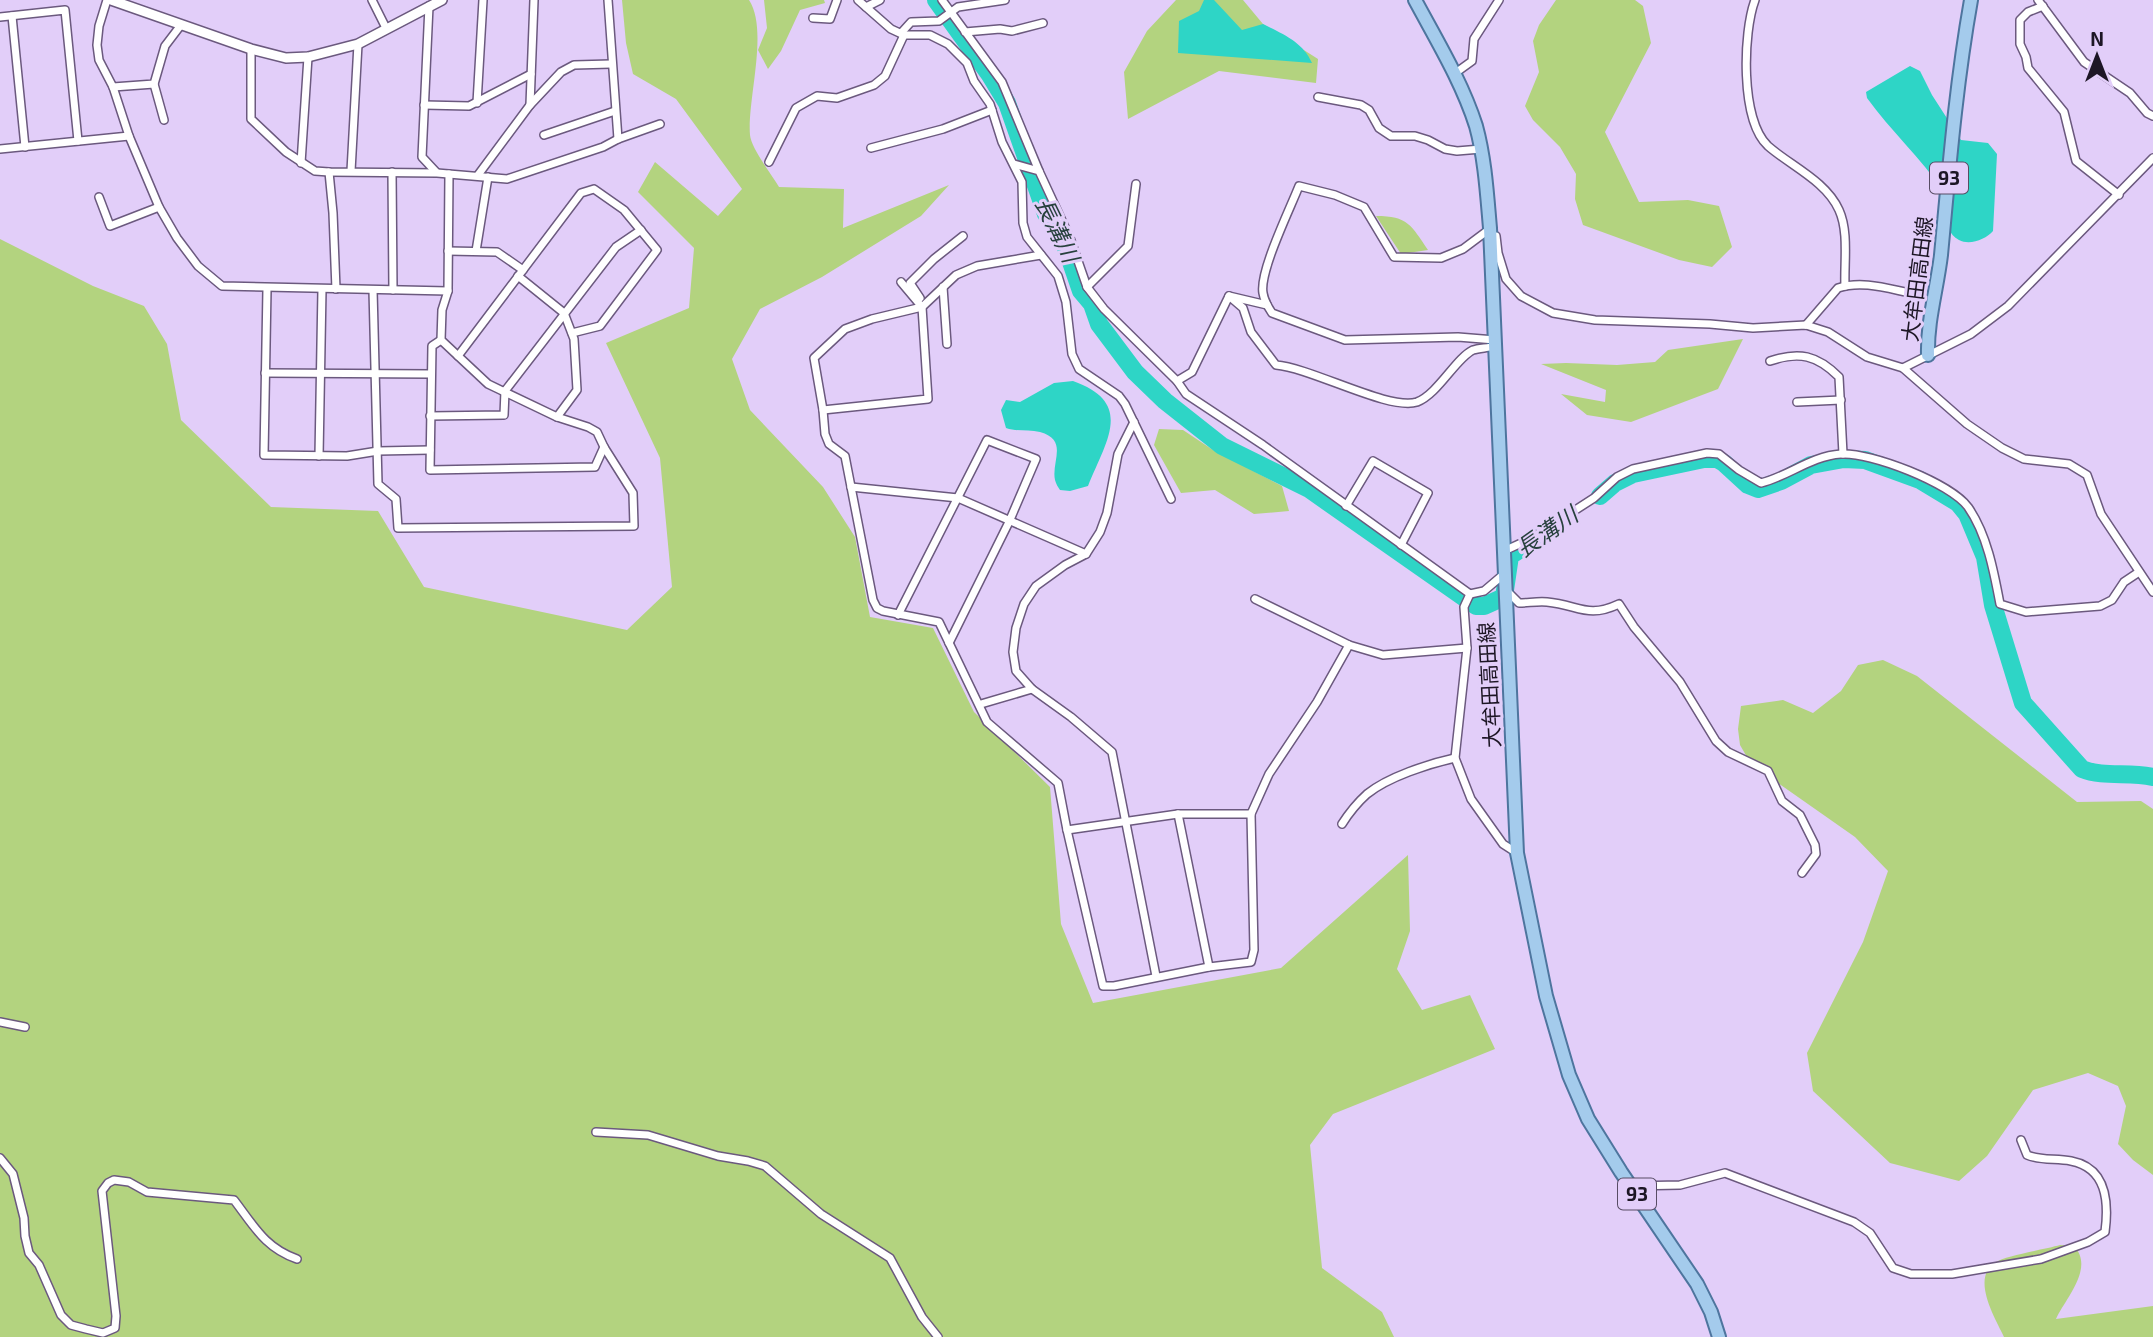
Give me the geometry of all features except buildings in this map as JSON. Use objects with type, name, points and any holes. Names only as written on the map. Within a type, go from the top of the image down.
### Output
[{"type":"main road","name":"大牟田高田線","points":[[1415,0],[1467,100],[1481,149],[1490,228],[1517,853],[1546,996],[1569,1075],[1597,1135],[1697,1284],[1711,1312],[1719,1337]]},
{"type":"main road","name":"大牟田高田線","points":[[1928,355],[1959,69],[1971,0]]},
{"type":"street","points":[[442,0],[358,44],[308,57],[286,58],[251,49],[109,0],[99,26],[97,45],[99,60],[113,87],[129,136],[159,206],[198,266],[222,286],[448,291]]},
{"type":"street","points":[[372,0],[386,28]]},
{"type":"street","points":[[477,103],[483,0]]},
{"type":"street","points":[[530,105],[534,0]]},
{"type":"street","points":[[608,0],[618,139]]},
{"type":"street","points":[[813,18],[830,19],[837,0]]},
{"type":"street","points":[[858,0],[891,29],[903,34],[930,35],[948,44],[967,63],[974,81],[992,110],[1002,142],[1022,183],[1023,223],[1027,237],[1058,276],[1066,302],[1072,354],[1079,369],[1119,396],[1171,499]]},
{"type":"street","points":[[866,7],[880,0]]},
{"type":"street","points":[[942,0],[1003,82],[1070,238],[1087,287],[1104,309],[1177,381],[1186,394],[1469,594],[1484,591],[1504,574]]},
{"type":"street","points":[[769,162],[796,108],[817,96],[837,98],[874,85],[885,76],[911,22],[939,21],[958,7],[1005,0]]},
{"type":"street","points":[[1454,74],[1472,61],[1474,39],[1499,0]]},
{"type":"street","points":[[1755,0],[1748,17],[1747,85],[1758,133],[1766,144],[1825,190],[1838,207],[1843,219],[1845,285]]},
{"type":"street","points":[[2119,195],[2076,161],[2064,112],[2028,68],[2020,44],[2021,20],[2040,3],[2084,62],[2130,93],[2147,113],[2153,116]]},
{"type":"street","points":[[429,6],[422,157],[437,173]]},
{"type":"street","points":[[0,17],[65,10],[78,141]]},
{"type":"street","points":[[12,16],[26,147]]},
{"type":"street","points":[[965,32],[1000,29],[1013,31],[1043,23]]},
{"type":"street","points":[[164,120],[154,84],[165,46],[181,25]]},
{"type":"street","points":[[351,171],[358,44]]},
{"type":"street","points":[[251,49],[251,119],[286,152],[315,171],[437,173],[507,179],[603,148],[618,139],[660,124]]},
{"type":"street","points":[[301,163],[308,57]]},
{"type":"street","points":[[478,175],[530,105],[561,72],[574,65],[611,64]]},
{"type":"street","points":[[424,105],[469,106],[531,74]]},
{"type":"street","points":[[113,87],[154,84]]},
{"type":"street","points":[[1318,97],[1361,105],[1368,110],[1380,128],[1391,136],[1415,136],[1445,149],[1457,151],[1481,149]]},
{"type":"street","points":[[872,148],[943,129],[992,110]]},
{"type":"street","points":[[544,135],[615,111]]},
{"type":"street","points":[[0,149],[129,136]]},
{"type":"street","points":[[1903,368],[1971,334],[2008,306],[2153,158]]},
{"type":"street","points":[[1014,164],[1039,171]]},
{"type":"street","points":[[329,172],[336,289]]},
{"type":"street","points":[[392,172],[393,290]]},
{"type":"street","points":[[373,290],[378,484],[396,499],[398,528],[634,526],[633,493],[597,432],[557,417],[488,384],[441,340],[442,310],[448,291],[449,174]]},
{"type":"street","points":[[476,251],[488,177]]},
{"type":"street","points":[[1087,287],[1128,246],[1136,184]]},
{"type":"street","points":[[1495,343],[1458,337],[1345,340],[1272,313],[1262,290],[1269,262],[1299,186],[1335,195],[1364,207],[1394,257],[1441,258],[1463,249],[1490,228],[1495,228],[1498,253],[1506,279],[1521,296],[1553,313],[1595,320],[1753,328],[1806,325],[1828,332],[1867,357],[1903,368],[1967,424],[2002,448],[2024,459],[2069,464],[2087,475],[2101,514],[2153,592]]},
{"type":"street","points":[[458,356],[581,193],[594,189],[624,209],[657,250],[600,326],[572,333]]},
{"type":"street","points":[[99,197],[110,226],[159,206]]},
{"type":"street","points":[[430,416],[505,415],[505,391],[616,247],[640,230]]},
{"type":"street","points":[[823,410],[928,399],[923,306],[910,283],[963,236]]},
{"type":"street","points":[[448,251],[497,252],[564,313],[574,339],[577,390],[557,417]]},
{"type":"street","points":[[1041,255],[977,266],[956,275],[923,306],[845,329],[814,358],[825,434],[829,444],[845,456],[873,600],[877,608],[883,611],[939,622],[988,722],[1058,783],[1103,986],[1251,962],[1254,950],[1251,814],[1269,774],[1317,702],[1349,645]]},
{"type":"street","points":[[901,282],[923,306]]},
{"type":"street","points":[[1806,325],[1838,288],[1845,285],[1882,286],[1902,293],[1921,295]]},
{"type":"street","points":[[943,287],[947,344]]},
{"type":"street","points":[[267,289],[264,455],[347,456],[377,451],[430,450]]},
{"type":"street","points":[[319,456],[322,289]]},
{"type":"street","points":[[1229,296],[1267,305]]},
{"type":"street","points":[[1177,381],[1192,372],[1229,296]]},
{"type":"street","points":[[1229,296],[1243,308],[1251,332],[1276,365],[1288,366],[1344,384],[1356,391],[1406,403],[1419,401],[1433,390],[1472,351],[1495,343]]},
{"type":"street","points":[[441,340],[432,346],[430,470],[595,467],[604,447]]},
{"type":"street","points":[[1770,361],[1786,355],[1800,354],[1819,360],[1839,377],[1843,454]]},
{"type":"street","points":[[265,373],[431,374]]},
{"type":"street","points":[[1797,402],[1840,400]]},
{"type":"street","points":[[1134,422],[1118,454],[1107,513],[1100,532],[1086,554],[1036,586],[1024,604],[1016,628],[1013,652],[1016,671],[1032,689],[1071,717],[1112,752],[1156,976]]},
{"type":"street","points":[[898,615],[986,440],[1036,459],[1009,522],[949,643]]},
{"type":"street","points":[[1503,551],[1532,538],[1594,498],[1617,477],[1633,469],[1707,453],[1719,454],[1761,483],[1778,479],[1812,460],[1843,454],[1860,454],[1916,473],[1966,505],[1992,560],[2000,604],[2026,612],[2100,606],[2112,600],[2124,582],[2139,572]]},
{"type":"street","points":[[1346,506],[1373,461],[1427,492],[1401,545]]},
{"type":"street","points":[[851,487],[958,498],[1086,554]]},
{"type":"street","points":[[1504,588],[1519,603],[1546,602],[1593,612],[1619,604],[1634,627],[1680,682],[1716,741],[1728,752],[1768,771],[1782,801],[1800,815],[1815,845],[1816,854],[1802,873]]},
{"type":"street","points":[[1469,594],[1464,607],[1467,648],[1455,758],[1471,799],[1503,844],[1517,853]]},
{"type":"street","points":[[1255,599],[1349,645],[1383,655],[1467,648]]},
{"type":"street","points":[[981,704],[1032,689]]},
{"type":"street","points":[[1342,824],[1369,792],[1425,764],[1455,758]]},
{"type":"street","points":[[1067,830],[1178,814],[1251,814]]},
{"type":"street","points":[[1178,814],[1209,967]]},
{"type":"street","points":[[0,1022],[25,1027]]},
{"type":"street","points":[[596,1132],[648,1135],[718,1156],[765,1166],[821,1214],[890,1258],[922,1317],[938,1337]]},
{"type":"street","points":[[1631,1186],[1680,1185],[1725,1173],[1854,1222],[1870,1233],[1893,1268],[1911,1273],[1952,1273],[2041,1259],[2088,1242],[2105,1232],[2106,1201],[2092,1169],[2069,1161],[2037,1159],[2027,1154],[2021,1140]]},
{"type":"street","points":[[0,1158],[13,1174],[29,1253],[39,1265],[61,1315],[71,1325],[103,1333],[115,1328],[117,1316],[102,1191],[114,1180],[129,1182],[146,1192],[234,1200],[273,1248],[297,1259]]},
{"type":"shaded area","points":[[622,0],[749,0],[755,13],[757,29],[751,140],[779,187],[844,189],[843,228],[949,185],[921,216],[822,277],[760,309],[732,359],[750,410],[823,487],[855,537],[870,617],[933,628],[974,712],[1050,787],[1061,924],[1093,1003],[1281,968],[1408,855],[1410,931],[1397,969],[1422,1010],[1470,995],[1495,1049],[1333,1114],[1310,1145],[1322,1268],[1382,1312],[1394,1337],[0,1337],[0,239],[93,286],[144,306],[167,344],[181,420],[271,507],[378,511],[424,587],[627,630],[672,587],[660,458],[606,343],[689,308],[694,248],[638,192],[655,162],[718,216],[742,189],[676,99],[633,74],[626,43]]},
{"type":"shaded area","points":[[764,0],[824,0],[825,3],[800,10],[781,51],[768,69],[758,50],[767,28]]},
{"type":"shaded area","points":[[1176,0],[1243,0],[1263,24],[1318,59],[1316,83],[1219,71],[1128,119],[1124,72],[1147,31]]},
{"type":"shaded area","points":[[1204,0],[1214,0],[1242,30],[1263,24],[1285,35],[1303,49],[1312,63],[1178,53],[1179,21],[1199,11]]},
{"type":"shaded area","points":[[1556,0],[1635,0],[1643,6],[1651,43],[1605,132],[1639,202],[1688,200],[1719,206],[1732,247],[1712,267],[1679,260],[1583,225],[1575,199],[1576,174],[1560,147],[1533,120],[1525,106],[1539,72],[1533,41],[1539,25]]},
{"type":"shaded area","points":[[1910,66],[1920,71],[1961,140],[1988,143],[1997,154],[1993,231],[1982,239],[1963,242],[1953,235],[1949,230],[1943,191],[1867,98],[1866,92]]},
{"type":"shaded area","points":[[1376,216],[1402,220],[1417,234],[1428,250],[1401,254]]},
{"type":"shaded area","points":[[1743,339],[1718,389],[1631,422],[1587,415],[1561,394],[1605,402],[1606,390],[1541,364],[1617,365],[1655,362],[1668,350]]},
{"type":"shaded area","points":[[1073,381],[1092,390],[1104,400],[1110,412],[1110,425],[1108,439],[1088,486],[1070,491],[1060,490],[1055,481],[1057,452],[1054,440],[1040,432],[1006,428],[1001,410],[1006,400],[1020,402],[1054,383]]},
{"type":"shaded area","points":[[1159,429],[1183,430],[1213,450],[1282,486],[1289,511],[1254,514],[1215,490],[1181,493],[1154,445]]},
{"type":"shaded area","points":[[1883,660],[1917,676],[2077,802],[2141,801],[2153,809],[2153,1175],[2118,1144],[2126,1106],[2118,1086],[2088,1073],[2033,1090],[1987,1156],[1959,1181],[1890,1163],[1813,1091],[1807,1053],[1863,942],[1888,871],[1855,837],[1751,764],[1740,745],[1738,729],[1741,706],[1783,700],[1813,713],[1841,691],[1858,665]]},
{"type":"shaded area","points":[[2060,1245],[2074,1246],[2080,1255],[2081,1264],[2076,1283],[2056,1319],[2153,1306],[2153,1337],[2004,1337],[1987,1298],[1985,1277],[1989,1269],[2001,1260]]},
{"type":"waterway","name":"長溝川","points":[[936,0],[1007,103],[1046,214],[1062,236],[1081,291],[1092,304],[1099,324],[1135,372],[1165,401],[1222,446],[1309,489],[1476,606],[1484,606],[1504,597],[1510,556],[1551,529]]},
{"type":"waterway","name":"長溝川","points":[[1600,496],[1615,483],[1633,474],[1704,459],[1717,459],[1748,485],[1758,489],[1781,481],[1811,465],[1844,459],[1865,460],[1920,480],[1958,503],[1967,514],[1985,557],[1993,605],[2023,703],[2082,769],[2153,777]]}]
